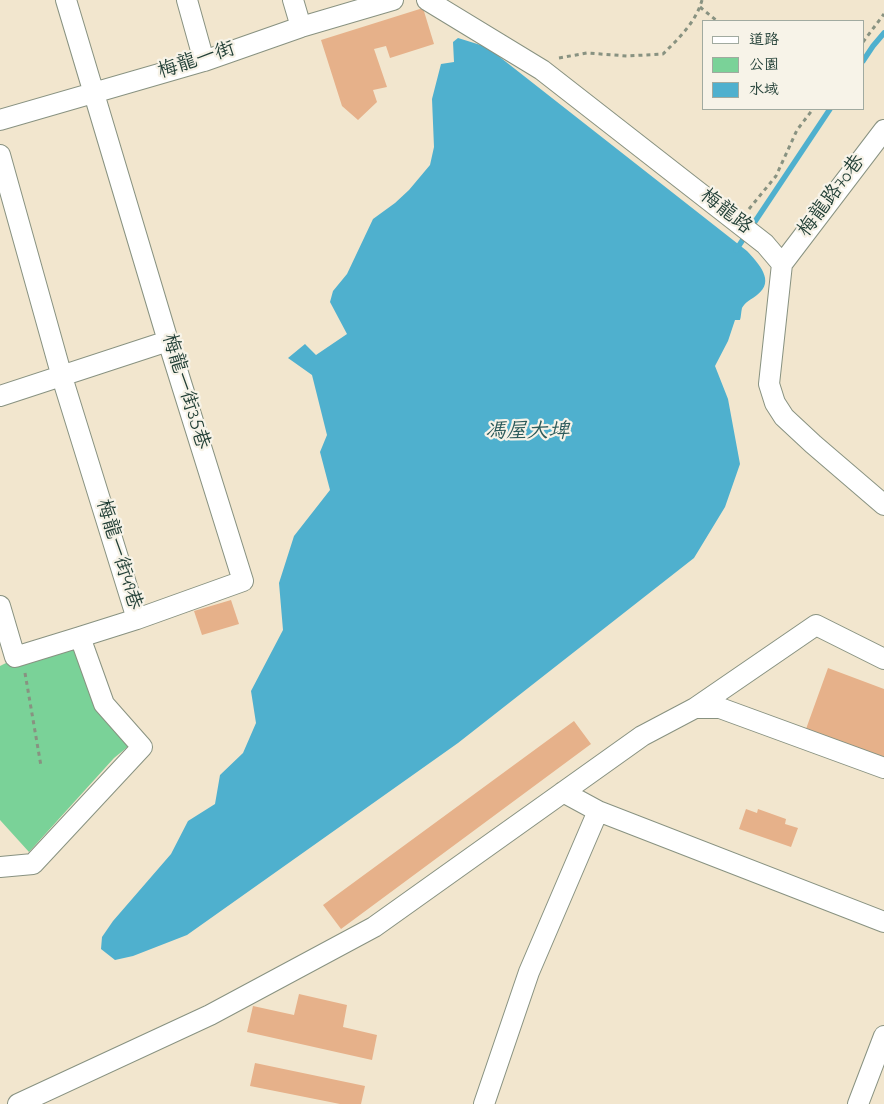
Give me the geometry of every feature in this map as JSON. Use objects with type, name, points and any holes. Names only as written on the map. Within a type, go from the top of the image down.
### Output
[{"type":"street","name":"梅龍一街35巷","points":[[66,0],[168,341],[243,581],[137,619]]},
{"type":"street","points":[[187,0],[204,61]]},
{"type":"street","points":[[293,0],[301,27]]},
{"type":"street","name":"梅龍一街","points":[[0,120],[204,61],[301,27],[393,0]]},
{"type":"street","name":"梅龍路","points":[[427,0],[542,70],[765,244],[782,264]]},
{"type":"street","name":"梅龍路70巷","points":[[782,264],[884,130]]},
{"type":"street","name":"梅龍一街49巷","points":[[0,155],[62,377],[137,619],[22,656]]},
{"type":"street","points":[[782,264],[769,384],[775,403],[784,418],[884,505]]},
{"type":"street","points":[[0,396],[168,341]]},
{"type":"street","points":[[0,606],[15,657],[22,656]]},
{"type":"street","points":[[18,1104],[210,1015],[374,927],[642,736],[695,708],[816,625],[884,659]]},
{"type":"street","points":[[0,867],[33,864],[142,747],[104,704],[80,637]]},
{"type":"street","points":[[695,708],[720,708],[884,768]]},
{"type":"street","points":[[563,792],[598,811],[884,922]]},
{"type":"street","points":[[484,1104],[529,972],[598,811]]},
{"type":"street","points":[[858,1104],[884,1036]]},
{"type":"path","points":[[542,70],[559,58],[587,53],[627,56],[663,54],[684,33],[700,7],[702,0]]},
{"type":"path","points":[[700,7],[716,20]]},
{"type":"path","points":[[864,41],[884,14]]},
{"type":"path","points":[[737,223],[776,176],[797,130],[812,110]]},
{"type":"path","points":[[22,656],[41,766]]},
{"type":"green space","points":[[75,649],[130,745],[114,758],[29,852],[0,820],[0,666],[8,662]]},
{"type":"water","name":"馮屋大埤","points":[[458,38],[487,47],[747,251],[763,272],[765,284],[762,290],[743,306],[740,320],[735,320],[728,341],[715,366],[728,399],[740,464],[725,507],[694,558],[458,743],[187,935],[133,956],[115,960],[101,949],[102,937],[113,921],[171,854],[188,821],[215,804],[220,775],[243,753],[256,723],[251,691],[283,630],[279,583],[294,536],[330,490],[320,452],[327,435],[312,375],[288,358],[305,344],[316,355],[347,334],[330,302],[333,291],[347,274],[373,219],[409,190],[430,165],[434,147],[432,99],[441,64],[454,62],[453,42]]},
{"type":"building","points":[[423,8],[434,44],[390,58],[386,46],[374,49],[387,87],[373,90],[377,102],[358,120],[342,106],[321,40]]},
{"type":"building","points":[[231,600],[239,624],[202,635],[194,611]]},
{"type":"building","points":[[828,668],[884,689],[884,757],[806,729]]},
{"type":"building","points":[[574,721],[591,744],[341,929],[323,905]]},
{"type":"building","points":[[746,809],[757,813],[758,809],[786,819],[785,824],[798,828],[791,847],[739,829]]},
{"type":"building","points":[[299,994],[347,1005],[343,1027],[377,1035],[372,1060],[247,1032],[253,1006],[294,1015]]},
{"type":"building","points":[[255,1063],[365,1086],[361,1104],[340,1104],[250,1086]]},
{"type":"waterway","points":[[864,60],[884,33]]},
{"type":"waterway","points":[[736,250],[829,110]]}]
